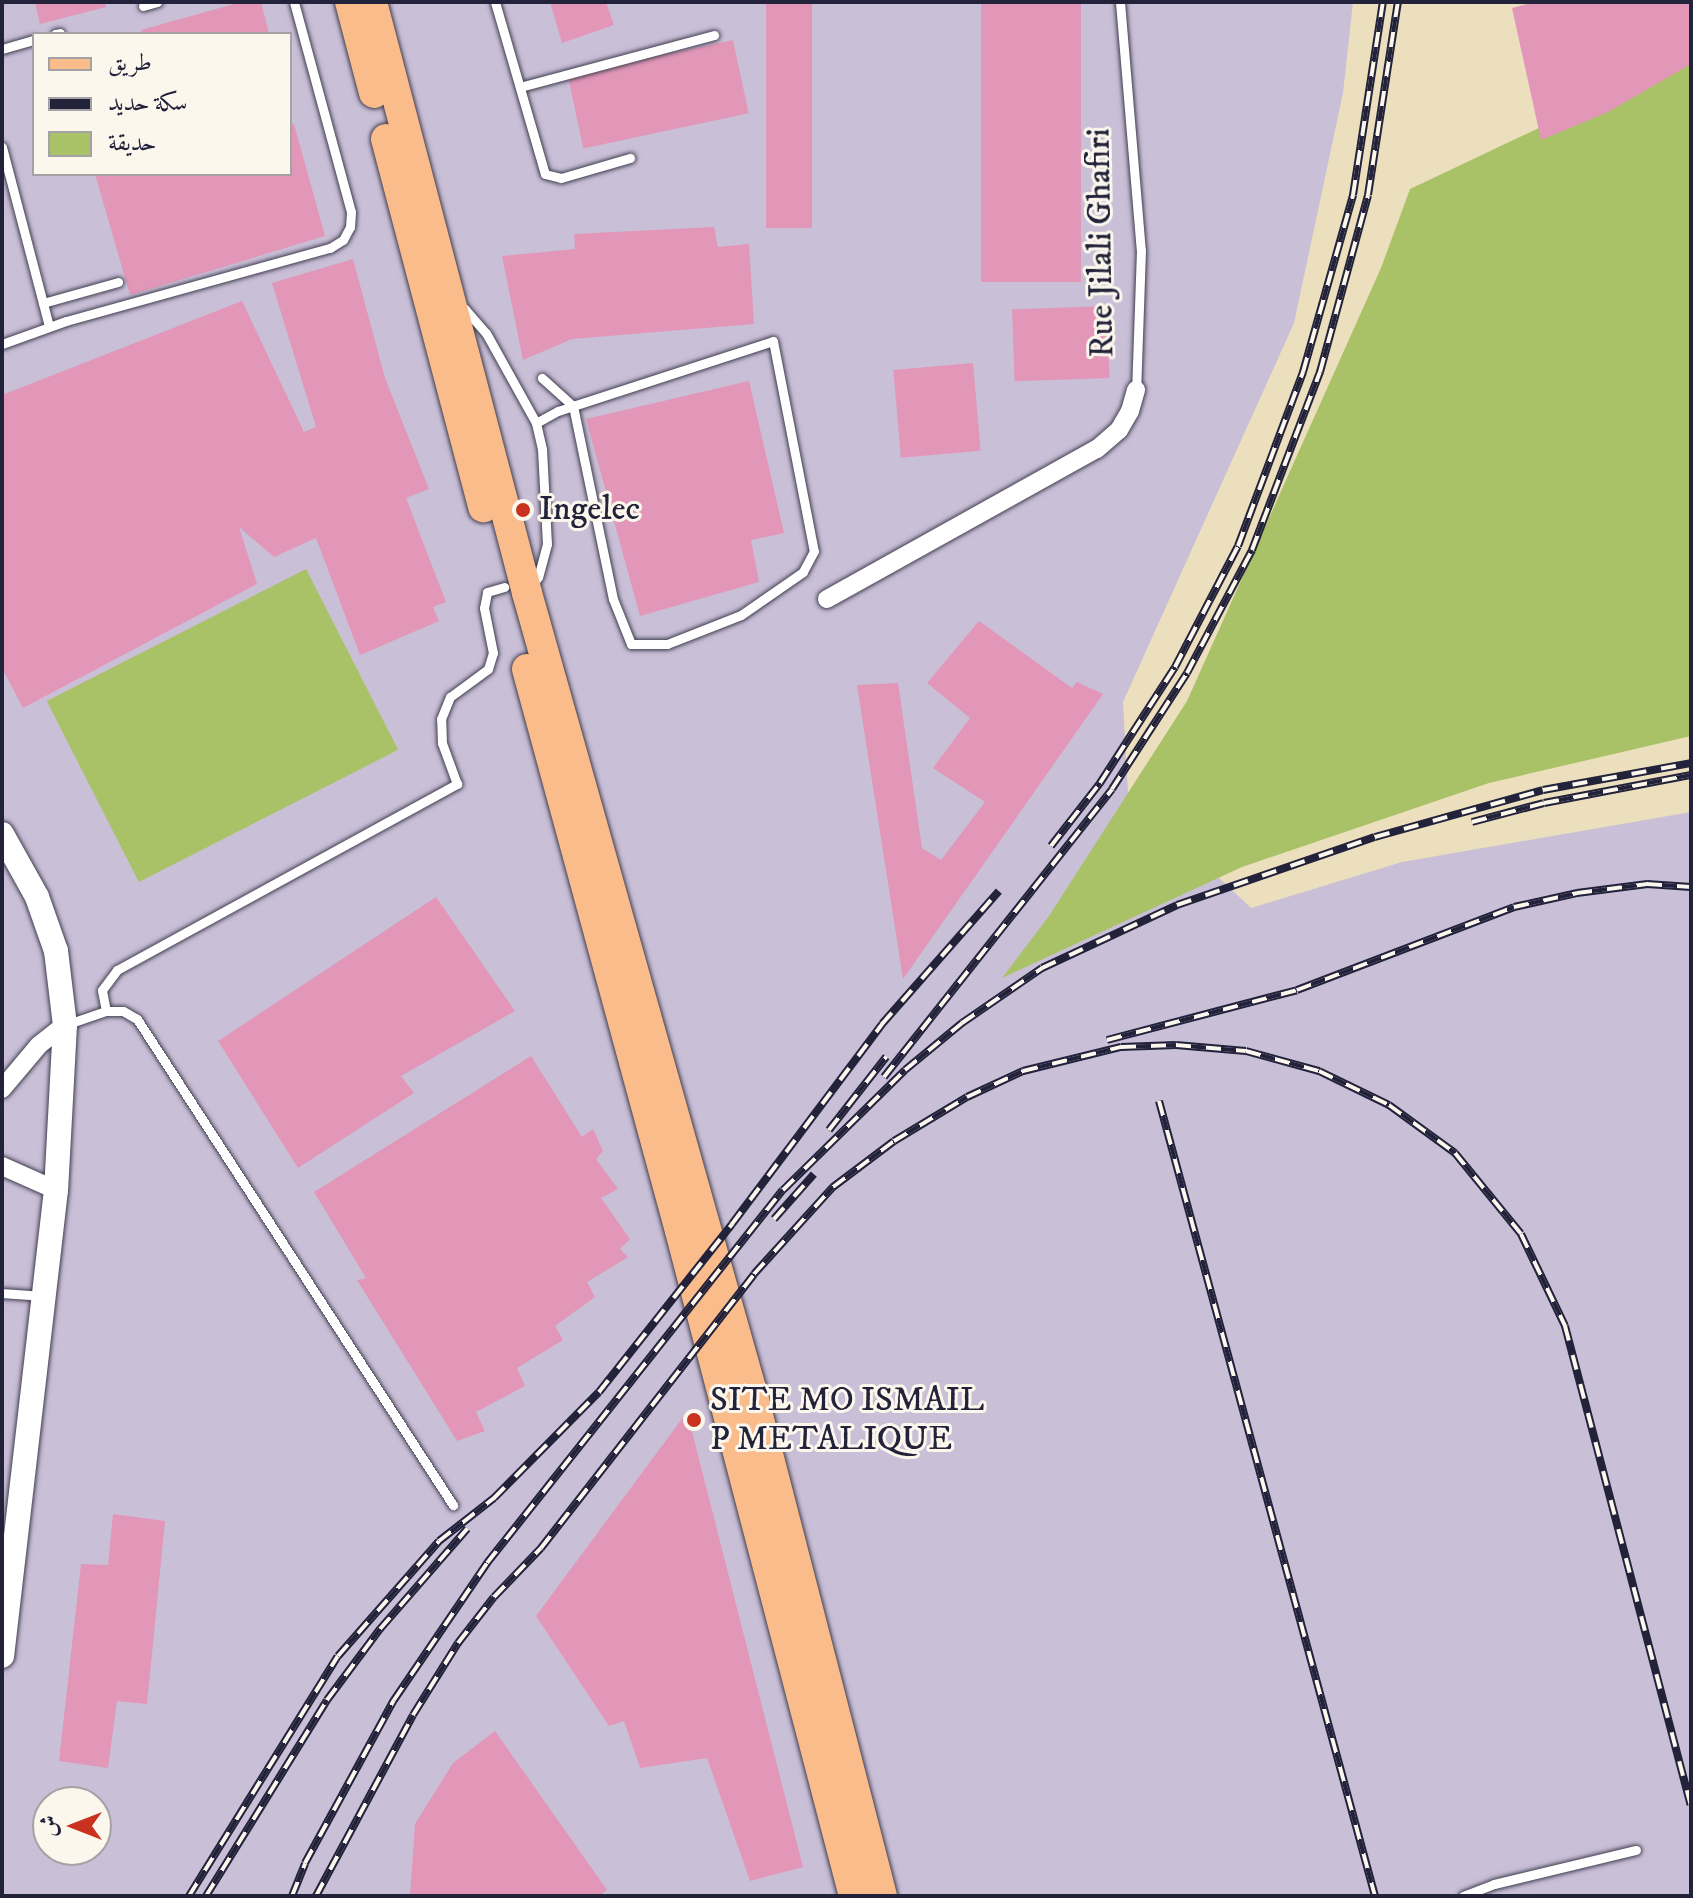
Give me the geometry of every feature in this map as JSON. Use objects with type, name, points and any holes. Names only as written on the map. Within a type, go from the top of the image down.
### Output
[{"type":"main road","points":[[350,2],[516,590],[752,1392],[882,1896]]},
{"type":"main road","points":[[372,2],[447,289],[584,872],[854,1896]]},
{"type":"street","name":"Rue Jilali Ghafiri","points":[[827,599],[1097,449],[1119,430],[1136,390]]},
{"type":"street","points":[[2,834],[37,897],[56,951],[65,1025],[56,1190],[2,1656]]},
{"type":"street","points":[[2,1089],[39,1045],[65,1025]]},
{"type":"street","points":[[3,1160],[56,1190]]},
{"type":"lane","points":[[143,6],[157,2]]},
{"type":"lane","points":[[2,344],[49,326],[330,248],[343,240],[350,227],[351,212],[294,2]]},
{"type":"lane","points":[[495,2],[542,169],[550,177],[561,178],[630,158]]},
{"type":"lane","name":"Rue Jilali Ghafiri","points":[[1120,2],[1141,250],[1136,390]]},
{"type":"lane","points":[[520,87],[714,35]]},
{"type":"lane","points":[[2,49],[32,41]]},
{"type":"lane","points":[[2,147],[49,326]]},
{"type":"lane","points":[[43,303],[118,282]]},
{"type":"lane","points":[[106,1011],[102,990],[117,970],[457,784],[442,743],[441,719],[450,697],[488,669],[493,653],[484,608],[487,592],[516,590],[538,577],[547,544],[542,449],[536,423],[486,333],[447,289]]},
{"type":"lane","points":[[536,423],[573,406],[773,341],[814,551],[803,572],[741,615],[667,644],[631,644],[613,599],[573,406],[542,378]]},
{"type":"lane","points":[[65,1025],[106,1011],[123,1011],[137,1019],[453,1505]]},
{"type":"lane","points":[[2,1293],[43,1296]]},
{"type":"lane","points":[[1463,1896],[1494,1884],[1636,1850]]},
{"type":"shaded area","points":[[2,2],[1353,2],[1343,93],[1294,323],[1123,702],[1128,792],[1251,908],[1402,862],[1691,812],[1691,1896],[2,1896]]},
{"type":"green space","points":[[1691,56],[1691,736],[1489,783],[1242,867],[1002,978],[1049,916],[1187,701],[1381,268],[1410,189]]},
{"type":"green space","points":[[306,569],[398,750],[139,882],[47,701]]},
{"type":"building","points":[[35,2],[105,2],[106,7],[40,24]]},
{"type":"building","points":[[241,2],[261,2],[268,32],[142,32]]},
{"type":"building","points":[[550,2],[606,2],[614,25],[562,43]]},
{"type":"building","points":[[766,2],[812,2],[812,228],[766,228]]},
{"type":"building","points":[[981,2],[1081,2],[1081,282],[981,282]]},
{"type":"building","points":[[1534,2],[1691,2],[1691,64],[1608,112],[1541,140],[1512,8]]},
{"type":"building","points":[[733,40],[749,113],[583,148],[568,75]]},
{"type":"building","points":[[292,124],[325,236],[130,295],[96,176],[292,176]]},
{"type":"building","points":[[714,227],[718,247],[749,244],[754,324],[572,339],[523,360],[502,256],[575,249],[574,234]]},
{"type":"building","points":[[353,259],[385,378],[429,489],[406,498],[446,602],[433,607],[439,621],[360,655],[316,538],[274,557],[239,527],[257,584],[23,708],[2,668],[2,395],[242,301],[304,432],[316,427],[272,283]]},
{"type":"building","points":[[1107,306],[1110,378],[1015,381],[1012,309]]},
{"type":"building","points":[[973,363],[981,451],[901,458],[893,370]]},
{"type":"building","points":[[749,381],[784,533],[751,540],[759,582],[640,616],[586,419]]},
{"type":"building","points":[[979,621],[1072,688],[1077,682],[1103,694],[903,979],[857,685],[898,683],[922,848],[941,860],[985,802],[933,768],[970,718],[927,683]]},
{"type":"building","points":[[436,897],[515,1011],[401,1076],[414,1093],[298,1168],[218,1041]]},
{"type":"building","points":[[531,1056],[582,1137],[593,1129],[603,1151],[596,1159],[618,1189],[601,1198],[630,1239],[620,1249],[628,1257],[587,1282],[595,1297],[555,1326],[563,1340],[517,1368],[525,1386],[476,1412],[485,1431],[457,1441],[357,1280],[366,1278],[314,1192]]},
{"type":"building","points":[[687,1412],[803,1867],[750,1881],[707,1758],[640,1768],[624,1721],[609,1726],[536,1616]]},
{"type":"building","points":[[113,1514],[165,1521],[147,1704],[117,1701],[108,1768],[59,1761],[81,1564],[108,1565]]},
{"type":"building","points":[[495,1731],[607,1890],[599,1896],[410,1896],[415,1824],[453,1763]]},
{"type":"railway","points":[[1051,846],[1100,783],[1175,667],[1238,546],[1303,372],[1353,195],[1383,2]]},
{"type":"railway","points":[[884,1077],[1112,789],[1187,673],[1252,550],[1320,372],[1368,195],[1398,2]]},
{"type":"railway","points":[[292,1896],[305,1863],[394,1700],[487,1563],[783,1190],[905,1070],[962,1023],[1042,968],[1177,905],[1375,837],[1543,790],[1691,763]]},
{"type":"railway","points":[[1472,822],[1544,803],[1691,775]]},
{"type":"railway","points":[[1107,1040],[1297,990],[1514,907],[1577,893],[1647,884],[1691,887]]},
{"type":"railway","points":[[189,1896],[338,1656],[439,1541],[494,1498],[599,1392],[732,1224],[882,1024],[999,891]]},
{"type":"railway","points":[[316,1896],[413,1715],[458,1643],[494,1597],[541,1548],[754,1274],[833,1187],[894,1141],[967,1097],[1023,1071],[1121,1047],[1176,1045],[1246,1051],[1319,1071],[1389,1105],[1455,1153],[1521,1234],[1565,1326],[1691,1805]]},
{"type":"railway","points":[[829,1130],[886,1057]]},
{"type":"railway","points":[[1159,1101],[1375,1896]]},
{"type":"railway","points":[[774,1219],[814,1174]]},
{"type":"railway","points":[[206,1896],[327,1700],[380,1629],[467,1529]]},
{"type":"place","name":"Ingelec","points":[[523,510]]},
{"type":"place","name":"SITE MO ISMAIL P METALIQUE","points":[[694,1420]]}]
